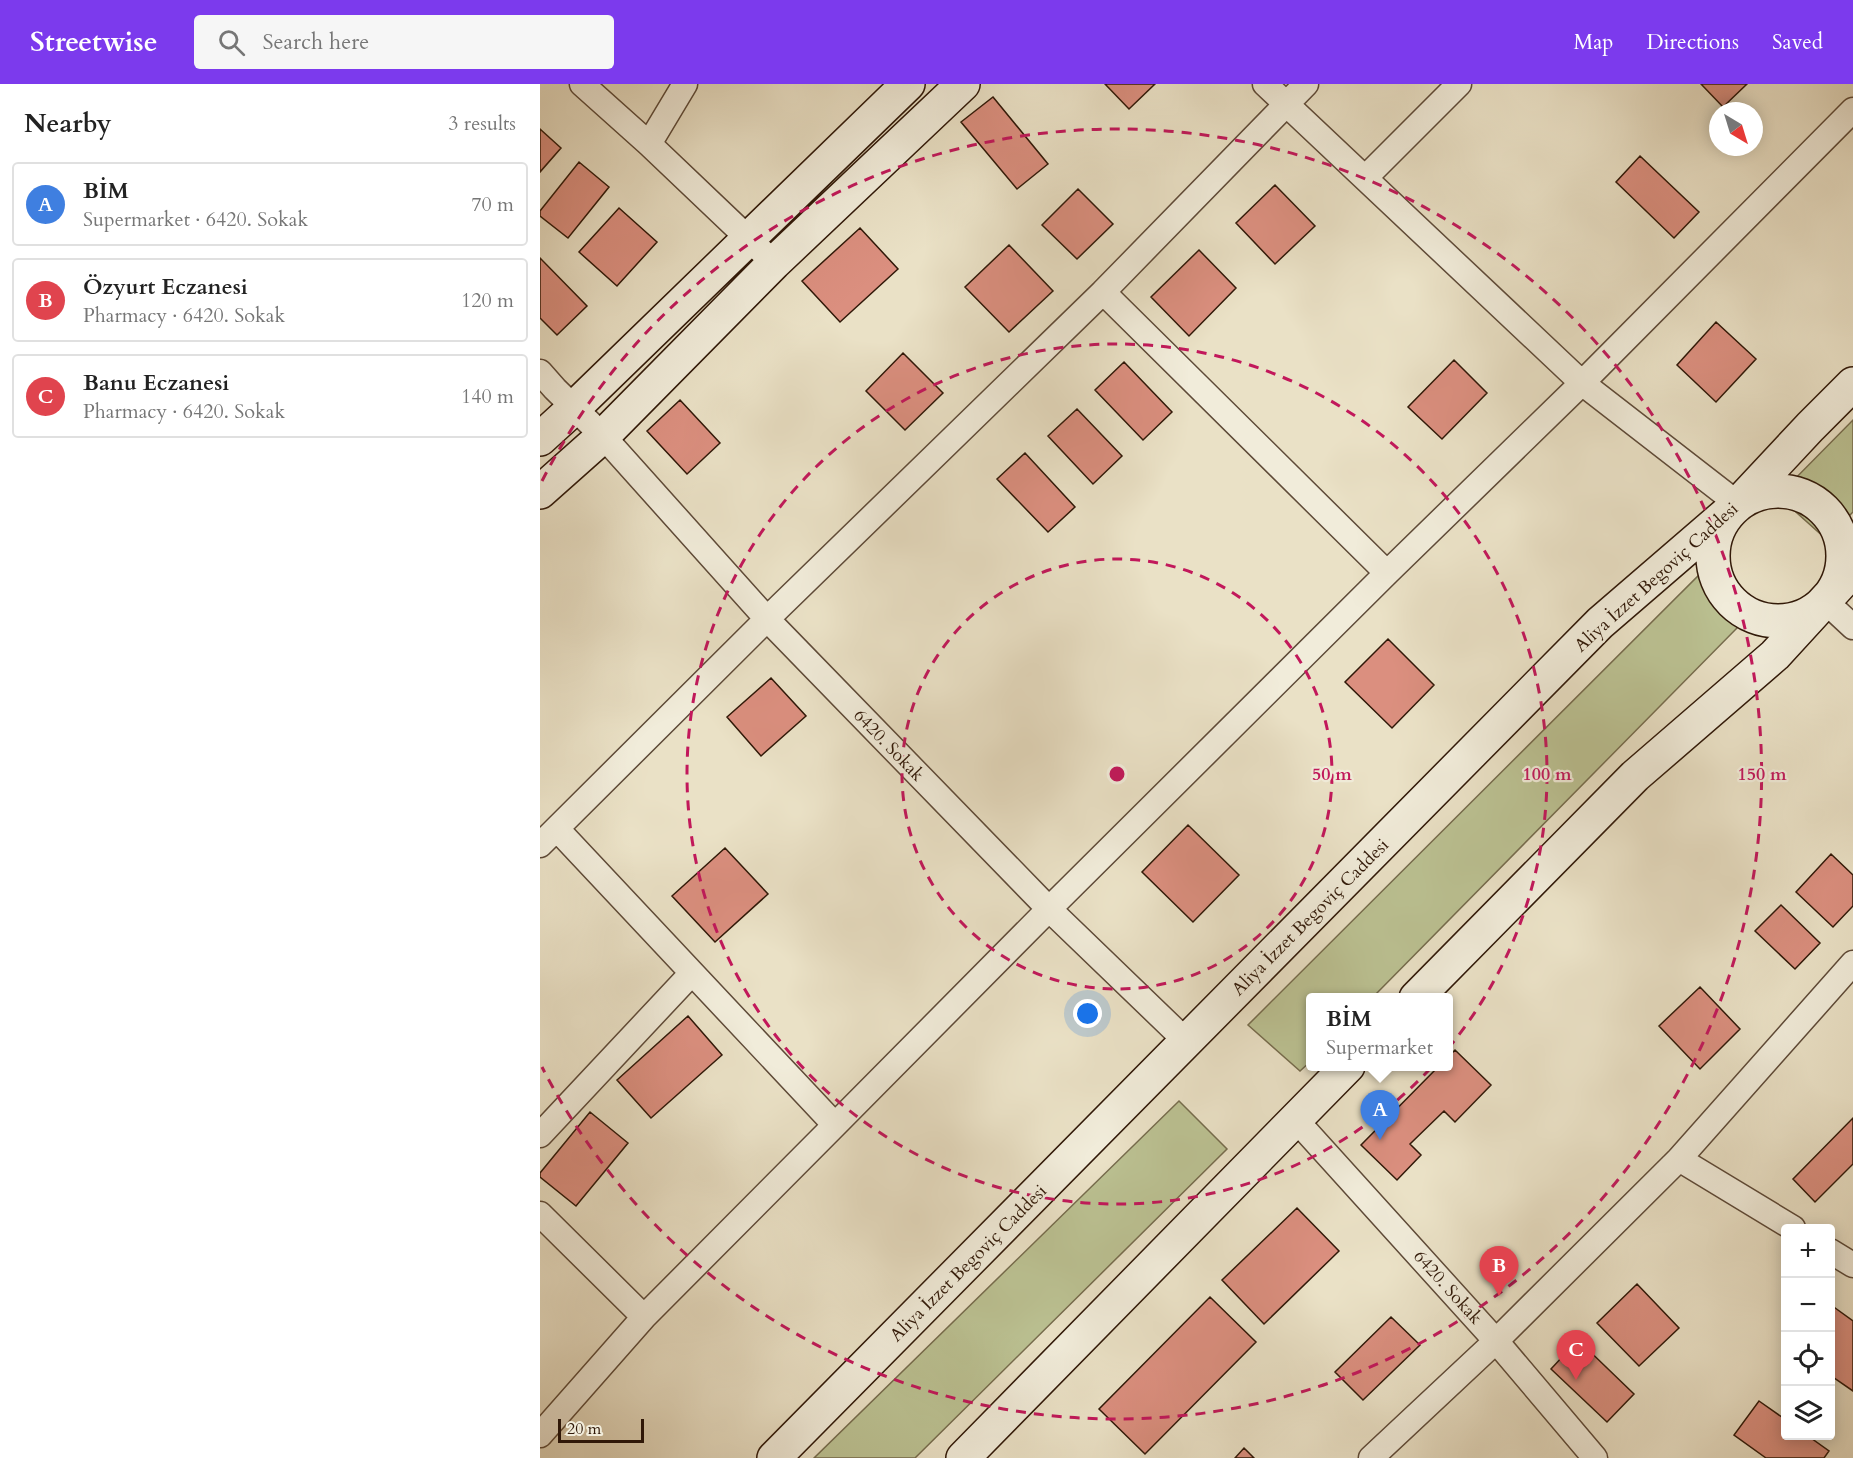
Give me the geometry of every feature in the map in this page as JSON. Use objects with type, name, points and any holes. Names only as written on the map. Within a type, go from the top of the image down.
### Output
[{"type":"main road","points":[[540,439],[908,84]]},
{"type":"main road","points":[[540,492],[603,436],[774,263],[963,84]]},
{"type":"main road","name":"Aliya İzzet Begoviç Caddesi","points":[[774,1458],[1600,623],[1738,504],[1853,384]]},
{"type":"main road","points":[[1778,490],[1799,494],[1818,504],[1833,521],[1841,540],[1843,562],[1837,583],[1825,601],[1808,614],[1788,620],[1766,620],[1746,613],[1729,600],[1718,582],[1712,561],[1714,540],[1723,520],[1738,504],[1757,494],[1778,490]]},
{"type":"main road","points":[[1421,993],[1635,776],[1775,655],[1853,570]]},
{"type":"main road","points":[[963,1458],[1343,1071]]},
{"type":"street","points":[[582,84],[649,144],[774,263]]},
{"type":"street","points":[[649,144],[685,84]]},
{"type":"street","points":[[1264,84],[1582,383],[1738,504]]},
{"type":"street","points":[[835,1125],[692,973],[548,837],[1103,292],[1306,84]]},
{"type":"street","points":[[1365,178],[1459,84]]},
{"type":"street","points":[[540,1435],[644,1317],[1049,909],[1582,383],[1853,110]]},
{"type":"street","points":[[1103,292],[1387,573]]},
{"type":"street","name":"6420. Sokak","points":[[540,372],[603,436],[767,620],[1049,909],[1187,1042]]},
{"type":"street","points":[[1825,601],[1853,627]]},
{"type":"street","points":[[1371,1458],[1496,1341],[1679,1159],[1853,963]]},
{"type":"street","points":[[540,1135],[692,973]]},
{"type":"street","name":"6420. Sokak","points":[[1296,1119],[1496,1341],[1595,1458]]},
{"type":"street","points":[[1679,1159],[1786,1224]]},
{"type":"street","points":[[540,1214],[644,1317]]},
{"type":"street","points":[[1835,1254],[1853,1265]]},
{"type":"green space","points":[[1853,420],[1853,512],[1826,539],[1778,496]]},
{"type":"green space","points":[[1698,576],[1738,627],[1377,993],[1306,993],[1306,1066],[1300,1071],[1248,1025]]},
{"type":"green space","points":[[1179,1101],[1227,1149],[915,1458],[814,1458]]},
{"type":"building","points":[[1105,84],[1155,84],[1129,109]]},
{"type":"building","points":[[1701,84],[1747,84],[1728,102],[1718,102]]},
{"type":"building","points":[[993,97],[1048,164],[1017,189],[961,122]]},
{"type":"building","points":[[540,129],[561,148],[540,172]]},
{"type":"building","points":[[1640,156],[1699,212],[1674,238],[1616,182]]},
{"type":"building","points":[[579,162],[609,187],[568,238],[540,216],[540,211]]},
{"type":"building","points":[[1275,185],[1315,226],[1275,264],[1236,223]]},
{"type":"building","points":[[1078,189],[1113,224],[1077,259],[1042,225]]},
{"type":"building","points":[[619,208],[657,242],[617,286],[579,252]]},
{"type":"building","points":[[860,228],[898,269],[840,322],[802,281]]},
{"type":"building","points":[[1009,245],[1053,291],[1009,332],[965,287]]},
{"type":"building","points":[[1199,250],[1236,288],[1189,336],[1151,297]]},
{"type":"building","points":[[540,258],[587,306],[557,335],[540,318]]},
{"type":"building","points":[[1716,322],[1756,359],[1716,402],[1677,365]]},
{"type":"building","points":[[903,353],[943,393],[905,430],[866,391]]},
{"type":"building","points":[[1454,360],[1487,393],[1442,439],[1408,407]]},
{"type":"building","points":[[1124,362],[1172,412],[1143,440],[1095,390]]},
{"type":"building","points":[[680,400],[720,443],[687,474],[647,431]]},
{"type":"building","points":[[1077,409],[1122,456],[1093,484],[1048,436]]},
{"type":"building","points":[[1025,453],[1075,507],[1048,532],[997,479]]},
{"type":"building","points":[[1388,639],[1434,685],[1392,728],[1345,682]]},
{"type":"building","points":[[771,678],[806,716],[761,756],[727,717]]},
{"type":"building","points":[[1188,825],[1239,875],[1193,922],[1142,872]]},
{"type":"building","points":[[725,848],[768,894],[715,942],[672,896]]},
{"type":"building","points":[[1831,854],[1853,875],[1853,906],[1833,927],[1796,892]]},
{"type":"building","points":[[1781,905],[1820,943],[1795,969],[1755,931]]},
{"type":"building","points":[[1700,987],[1740,1029],[1700,1069],[1659,1026]]},
{"type":"building","points":[[688,1016],[722,1055],[651,1118],[617,1080]]},
{"type":"building","points":[[1455,1050],[1491,1085],[1455,1122],[1444,1111],[1410,1144],[1421,1155],[1397,1180],[1361,1145],[1434,1071],[1453,1071],[1453,1052]]},
{"type":"building","points":[[590,1112],[628,1143],[576,1206],[540,1177],[540,1173]]},
{"type":"building","points":[[1853,1118],[1853,1164],[1815,1202],[1793,1179]]},
{"type":"building","points":[[1297,1208],[1339,1251],[1264,1324],[1222,1280]]},
{"type":"building","points":[[1637,1284],[1679,1328],[1639,1366],[1597,1323]]},
{"type":"building","points":[[1210,1297],[1256,1342],[1145,1454],[1099,1409]]},
{"type":"building","points":[[1835,1308],[1853,1321],[1853,1391],[1835,1378]]},
{"type":"building","points":[[1391,1317],[1420,1345],[1363,1400],[1335,1372]]},
{"type":"building","points":[[1578,1340],[1634,1394],[1607,1422],[1551,1369]]},
{"type":"building","points":[[1759,1401],[1781,1416],[1781,1440],[1814,1440],[1829,1451],[1824,1458],[1766,1458],[1734,1435]]},
{"type":"building","points":[[1244,1448],[1254,1458],[1235,1458]]},
{"type":"place","name":"BİM","points":[[1380,1140]]},
{"type":"place","name":"Özyurt Eczanesi","points":[[1499,1296]]},
{"type":"place","name":"Banu Eczanesi","points":[[1576,1380]]}]
